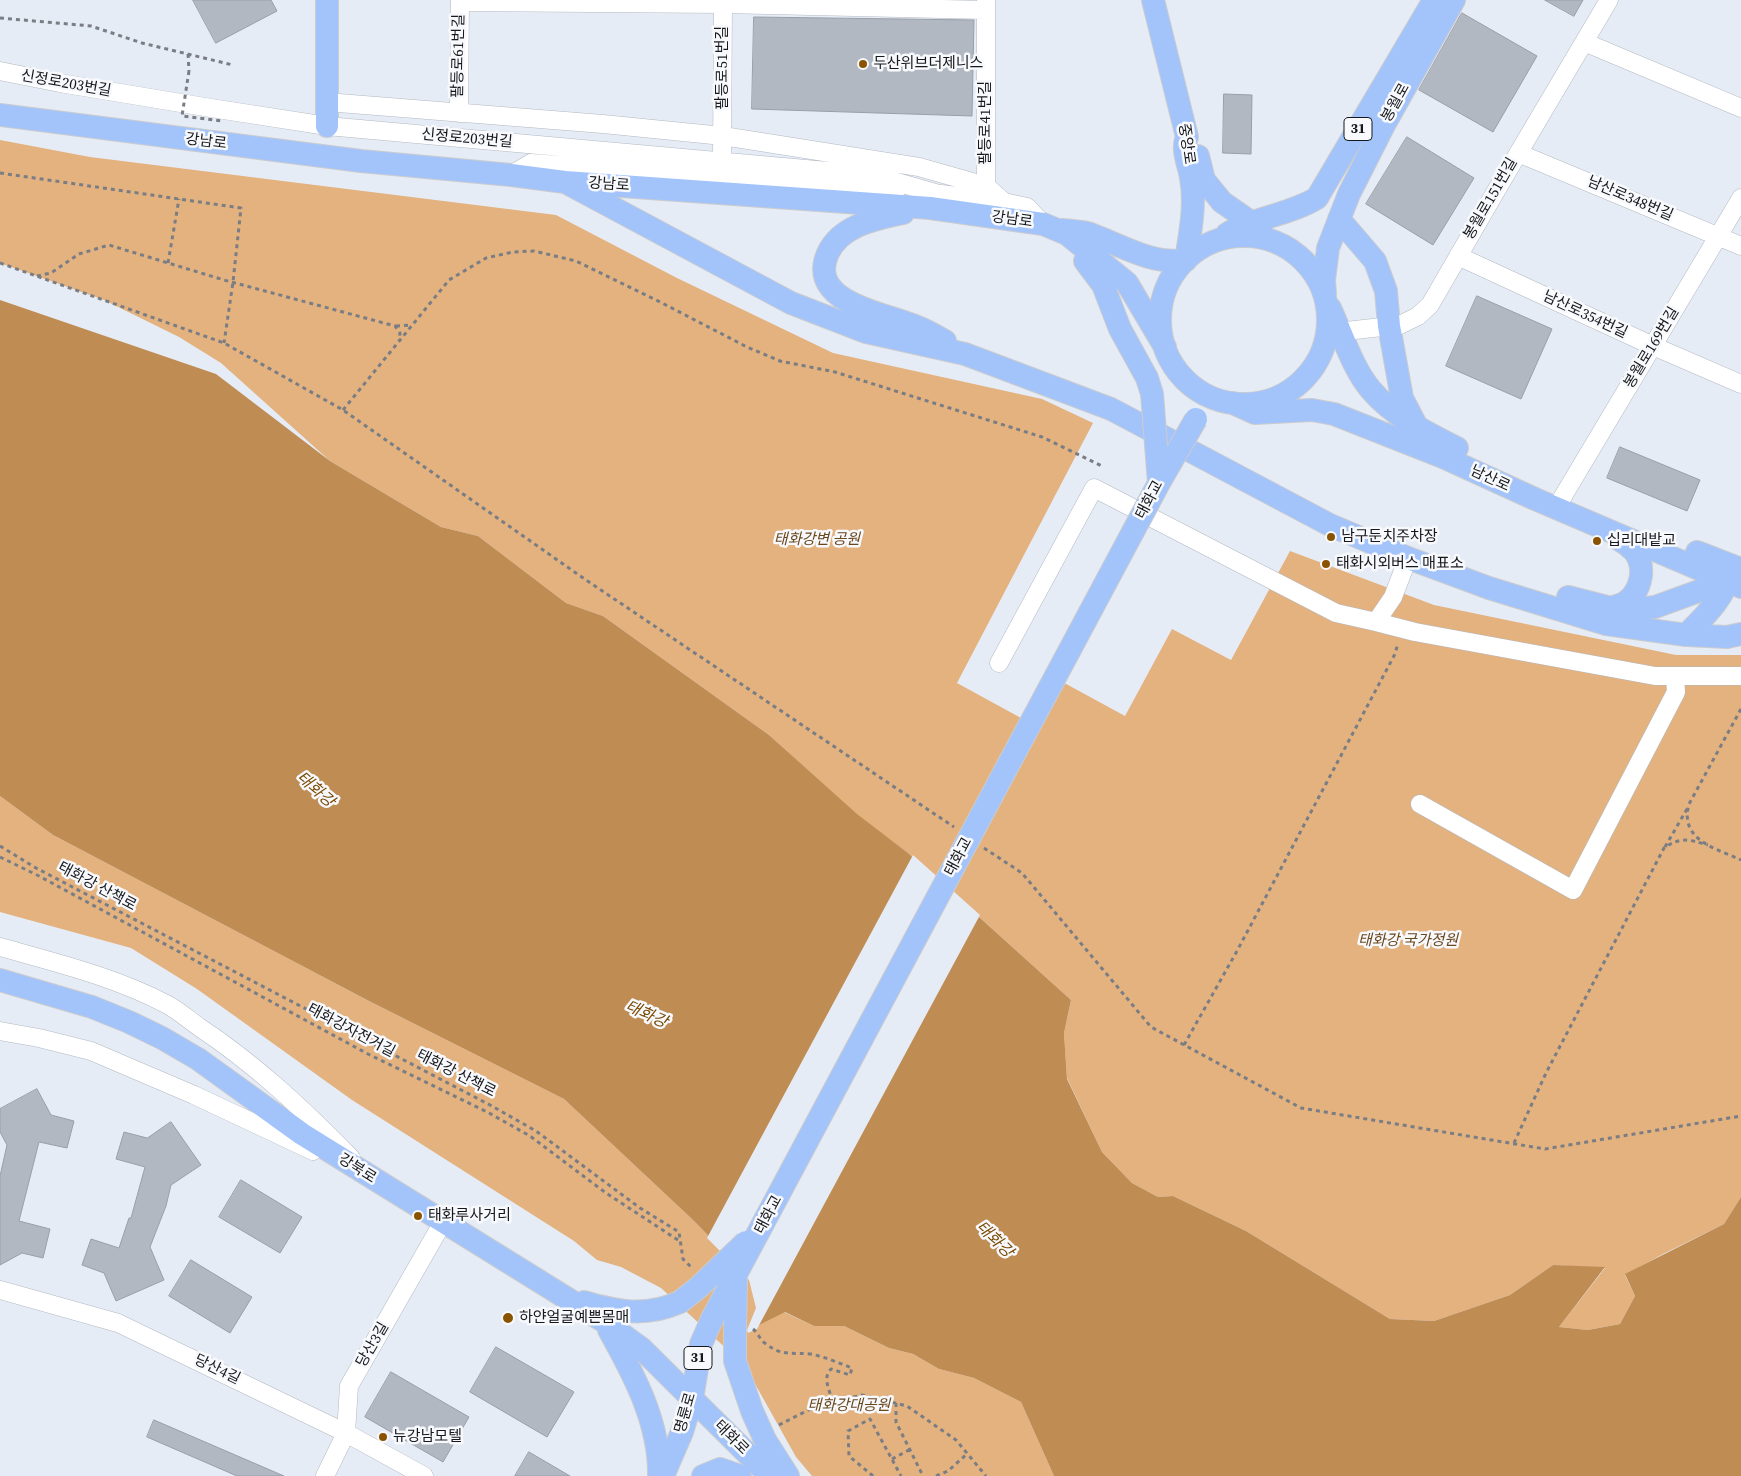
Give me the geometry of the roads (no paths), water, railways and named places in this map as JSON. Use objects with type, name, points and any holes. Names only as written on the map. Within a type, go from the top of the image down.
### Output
[{"type":"main road","points":[[327,0],[327,126]]},
{"type":"main road","name":"중앙로","points":[[1153,0],[1187,137],[1183,145],[1192,179],[1192,214],[1186,260]]},
{"type":"main road","name":"봉월로","points":[[1218,239],[1236,228],[1304,206],[1317,198],[1434,0]]},
{"type":"main road","name":"봉월로","points":[[1325,297],[1324,280],[1328,250],[1349,194],[1383,127],[1454,0]]},
{"type":"main road","name":"강남로","points":[[0,115],[361,162],[511,175],[565,182],[932,201],[1050,227],[1067,234],[1127,283],[1165,347]]},
{"type":"main road","points":[[1187,137],[1195,145],[1204,180],[1222,202],[1282,245]]},
{"type":"main road","points":[[565,182],[791,303],[866,332],[965,354],[1111,409],[1330,525],[1408,558],[1489,588],[1606,624],[1686,635],[1727,636],[1741,634]]},
{"type":"main road","points":[[932,201],[877,219],[847,232],[832,244],[825,260],[825,276],[833,291],[849,303],[928,331],[965,354]]},
{"type":"main road","points":[[1339,219],[1375,261],[1386,291],[1389,326],[1402,398],[1417,426]]},
{"type":"main road","points":[[1050,227],[1091,234],[1141,256],[1174,262],[1186,260]]},
{"type":"main road","points":[[1050,227],[1104,285],[1120,329],[1147,378],[1152,394],[1158,483]]},
{"type":"main road","points":[[1243,235],[1269,239],[1292,250],[1310,266],[1322,286],[1334,332],[1308,375],[1292,390],[1272,400],[1250,404],[1233,403],[1208,396],[1185,380],[1168,357],[1160,330],[1161,302],[1172,276],[1191,254],[1218,239],[1243,235]]},
{"type":"main road","name":"남산로","points":[[1334,332],[1370,390],[1388,407],[1433,437],[1562,498],[1734,575]]},
{"type":"main road","name":"태화교","points":[[712,1319],[1158,483],[1208,396]]},
{"type":"main road","name":"남산로","points":[[1233,403],[1254,412],[1312,410],[1334,414],[1443,457],[1535,499],[1597,524],[1734,575]]},
{"type":"main road","points":[[1597,524],[1635,552],[1640,562],[1639,586],[1624,603],[1611,608]]},
{"type":"main road","points":[[1489,588],[1532,587],[1611,608],[1637,609],[1655,606],[1734,575]]},
{"type":"main road","points":[[1686,635],[1716,602],[1734,575]]},
{"type":"main road","name":"강북로","points":[[0,980],[92,1007],[162,1038],[198,1059],[302,1134],[605,1322],[642,1349],[672,1376],[692,1399]]},
{"type":"main road","points":[[562,1296],[606,1308],[641,1312],[660,1310],[680,1302],[699,1287],[763,1226]]},
{"type":"main road","points":[[736,1274],[741,1328],[735,1361],[764,1440],[788,1476]]},
{"type":"main road","name":"명륜로","points":[[663,1476],[682,1432],[692,1399],[701,1344],[712,1319]]},
{"type":"main road","points":[[605,1322],[632,1370],[644,1401],[655,1436],[659,1476]]},
{"type":"main road","name":"태화로","points":[[692,1399],[770,1476]]},
{"type":"main road","points":[[703,1476],[720,1469],[740,1476]]},
{"type":"street","name":"봉월로151번길","points":[[1334,332],[1400,325],[1418,316],[1430,305],[1608,0]]},
{"type":"street","points":[[460,1],[986,5]]},
{"type":"street","name":"팔등로61번길","points":[[458,113],[460,1]]},
{"type":"street","name":"팔등로51번길","points":[[722,163],[723,2]]},
{"type":"street","name":"팔등로41번길","points":[[986,5],[986,186]]},
{"type":"street","points":[[1584,42],[1741,108]]},
{"type":"street","name":"신정로203번길","points":[[0,72],[327,126],[872,175],[932,201]]},
{"type":"street","points":[[326,102],[723,136],[920,167],[986,186],[1004,202]]},
{"type":"street","name":"남산로348번길","points":[[1518,153],[1741,246]]},
{"type":"street","points":[[511,175],[531,163],[932,201],[1004,202],[1027,207],[1050,227]]},
{"type":"street","name":"봉월로169번길","points":[[1562,498],[1741,198]]},
{"type":"street","name":"남산로354번길","points":[[1458,256],[1653,346],[1741,384]]},
{"type":"street","points":[[999,663],[1094,488],[1336,613],[1415,632],[1655,676],[1741,676]]},
{"type":"street","points":[[1376,622],[1392,596],[1408,558]]},
{"type":"street","points":[[1420,804],[1573,890],[1676,692],[1675,676]]},
{"type":"street","points":[[0,947],[98,974],[168,1006],[220,1040],[270,1080],[311,1116],[371,1178]]},
{"type":"street","points":[[0,1031],[39,1038],[91,1051],[139,1070],[371,1178]]},
{"type":"street","name":"당산3길","points":[[325,1476],[346,1433],[349,1386],[443,1222]]},
{"type":"street","name":"당산4길","points":[[0,1290],[118,1323],[346,1433],[424,1476]]},
{"type":"water","name":"태화강","points":[[0,300],[216,374],[330,461],[441,527],[478,536],[566,603],[603,616],[769,735],[857,814],[908,853],[1071,1000],[1064,1033],[1067,1079],[1102,1152],[1132,1183],[1158,1197],[1173,1196],[1246,1231],[1390,1319],[1434,1321],[1510,1295],[1553,1265],[1605,1267],[1559,1327],[1588,1330],[1620,1324],[1635,1296],[1625,1274],[1724,1224],[1741,1197],[1741,1476],[1054,1476],[1021,1402],[974,1378],[939,1369],[913,1354],[889,1348],[844,1326],[814,1326],[785,1312],[749,1330],[759,1308],[751,1279],[693,1220],[564,1099],[369,1001],[53,835],[0,796]]},
{"type":"place","name":"두산위브더제니스","points":[[863,64]]},
{"type":"place","name":"남구둔치주차장","points":[[1331,537]]},
{"type":"place","name":"십리대밭교","points":[[1597,541]]},
{"type":"place","name":"태화시외버스 매표소","points":[[1326,564]]},
{"type":"place","name":"태화루사거리","points":[[418,1216]]},
{"type":"place","name":"하얀얼굴예쁜몸매","points":[[508,1318]]},
{"type":"place","name":"뉴강남모텔","points":[[383,1437]]},
{"type":"park label","name":"태화강변 공원","points":[[817,540]]},
{"type":"park label","name":"태화강 국가정원","points":[[1408,941]]},
{"type":"park label","name":"태화강대공원","points":[[849,1406]]}]
